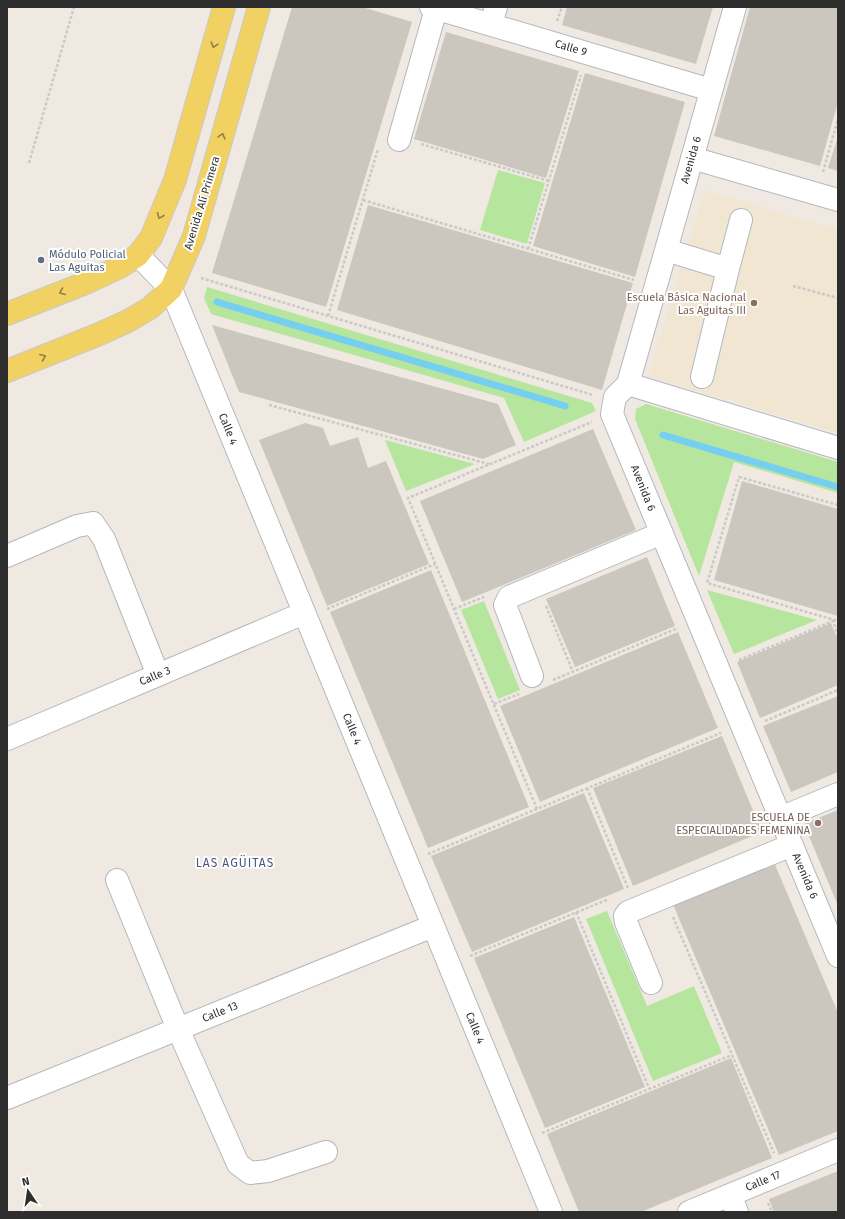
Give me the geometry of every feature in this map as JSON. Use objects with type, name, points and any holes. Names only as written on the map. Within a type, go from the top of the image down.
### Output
[{"type":"main road","points":[[7,314],[88,282],[120,267],[138,255],[151,238],[175,180],[224,7]]},
{"type":"main road","name":"Avenida Alí Primera","points":[[7,371],[128,321],[150,308],[175,280],[194,236],[259,7]]},
{"type":"street","name":"Avenida 6","points":[[734,7],[628,384],[615,397],[614,408],[662,533],[838,956]]},
{"type":"street","name":"Calle 9","points":[[433,8],[493,16],[588,53],[711,90]]},
{"type":"street","points":[[399,139],[433,8]]},
{"type":"street","points":[[692,158],[838,200]]},
{"type":"street","points":[[702,377],[741,220]]},
{"type":"street","points":[[666,250],[728,269]]},
{"type":"street","name":"Calle 4","points":[[138,255],[175,280],[305,616],[551,1212]]},
{"type":"street","points":[[628,384],[838,448]]},
{"type":"street","points":[[7,556],[77,526],[93,523],[104,539],[158,674]]},
{"type":"street","points":[[535,683],[505,605],[509,597],[662,533]]},
{"type":"street","name":"Calle 3","points":[[7,739],[158,674],[305,616]]},
{"type":"street","points":[[780,818],[838,794]]},
{"type":"street","points":[[651,983],[626,922],[625,916],[628,912],[792,845]]},
{"type":"street","points":[[117,880],[178,1029],[238,1164],[250,1173],[268,1171],[326,1152]]},
{"type":"street","name":"Calle 13","points":[[7,1098],[433,926]]},
{"type":"street","name":"Calle 17","points":[[689,1212],[733,1204],[782,1174],[838,1150]]},
{"type":"path","points":[[29,163],[74,7]]},
{"type":"path","points":[[528,249],[588,53]]},
{"type":"path","points":[[817,194],[838,118]]},
{"type":"path","points":[[399,139],[549,181]]},
{"type":"path","points":[[328,316],[378,148]]},
{"type":"path","points":[[363,200],[655,287]]},
{"type":"path","points":[[175,280],[328,316],[614,408]]},
{"type":"path","points":[[793,286],[838,298]]},
{"type":"path","points":[[269,405],[490,464]]},
{"type":"path","points":[[537,809],[408,498],[490,464],[614,408]]},
{"type":"path","points":[[838,505],[739,476],[708,584],[838,621]]},
{"type":"path","points":[[305,616],[435,564]]},
{"type":"path","points":[[537,585],[573,672]]},
{"type":"path","points":[[494,704],[535,683],[573,672],[698,620]]},
{"type":"path","points":[[718,668],[833,621],[838,634]]},
{"type":"path","points":[[407,862],[587,788],[838,690]]},
{"type":"path","points":[[587,788],[629,890]]},
{"type":"path","points":[[664,896],[782,1174]]},
{"type":"path","points":[[576,912],[649,1088]]},
{"type":"path","points":[[522,1141],[732,1054]]},
{"type":"shaded area","name":"Escuela Básica Nacional Las Aguitas III","points":[[705,190],[838,230],[838,433],[648,376]]},
{"type":"green space","points":[[498,170],[545,183],[527,244],[480,230]]},
{"type":"green space","points":[[207,287],[592,403],[596,411],[524,442],[504,398],[211,314],[204,298]]},
{"type":"green space","points":[[646,404],[838,462],[838,493],[734,462],[699,576],[635,419],[636,409]]},
{"type":"green space","points":[[385,440],[475,464],[406,491]]},
{"type":"green space","points":[[707,590],[817,620],[734,654]]},
{"type":"green space","points":[[484,601],[520,690],[498,699],[461,610]]},
{"type":"green space","points":[[607,911],[647,1006],[694,986],[722,1053],[653,1081],[586,919]]},
{"type":"building","points":[[292,7],[362,7],[412,22],[326,307],[212,273]]},
{"type":"building","points":[[567,7],[713,7],[696,64],[562,25]]},
{"type":"building","points":[[750,7],[838,7],[838,102],[820,166],[714,136]]},
{"type":"building","points":[[446,32],[579,71],[546,178],[414,139]]},
{"type":"building","points":[[585,73],[685,102],[635,277],[533,246]]},
{"type":"building","points":[[838,136],[838,171],[828,168]]},
{"type":"building","points":[[368,205],[633,283],[602,390],[337,310]]},
{"type":"building","points":[[212,325],[498,404],[516,445],[483,459],[239,392]]},
{"type":"building","points":[[305,423],[323,428],[330,446],[358,437],[368,468],[386,461],[429,564],[327,606],[259,440]]},
{"type":"building","points":[[593,429],[636,530],[462,602],[420,501]]},
{"type":"building","points":[[742,481],[838,509],[838,616],[714,580]]},
{"type":"building","points":[[647,557],[675,626],[575,667],[546,599]]},
{"type":"building","points":[[431,570],[529,807],[428,848],[330,612]]},
{"type":"building","points":[[831,623],[838,639],[838,685],[760,718],[737,662]]},
{"type":"building","points":[[678,632],[718,728],[540,802],[500,706]]},
{"type":"building","points":[[838,696],[838,772],[791,792],[763,726]]},
{"type":"building","points":[[722,736],[762,832],[633,886],[593,788]]},
{"type":"building","points":[[584,793],[624,889],[472,952],[431,856]]},
{"type":"building","points":[[838,810],[838,906],[804,824]]},
{"type":"building","points":[[773,860],[838,1013],[838,1131],[779,1155],[672,902]]},
{"type":"building","points":[[574,917],[645,1087],[545,1128],[474,958]]},
{"type":"building","points":[[731,1058],[772,1158],[641,1212],[579,1212],[547,1134]]},
{"type":"building","points":[[838,1171],[838,1212],[774,1212],[769,1199]]},
{"type":"waterway","points":[[217,302],[565,406]]},
{"type":"waterway","points":[[663,435],[838,487]]},
{"type":"place","name":"Módulo Policial Las Aguitas","points":[[41,260]]},
{"type":"place","name":"Escuela Básica Nacional Las Aguitas III","points":[[754,303]]},
{"type":"place","name":"ESCUELA DE ESPECIALIDADES FEMENINA","points":[[818,823]]},
{"type":"district","name":"LAS AGÜITAS","points":[[235,863]]}]
